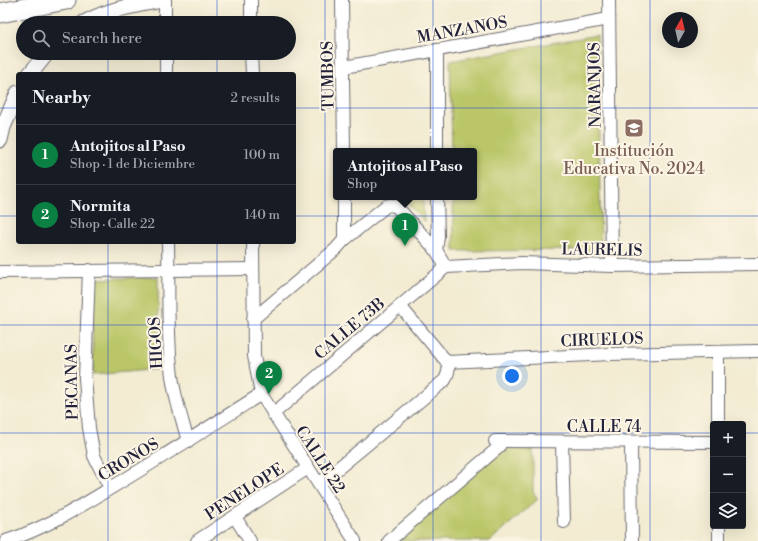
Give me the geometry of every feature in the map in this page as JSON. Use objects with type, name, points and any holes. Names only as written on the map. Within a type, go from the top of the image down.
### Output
[{"type":"main road","points":[[0,14],[66,0]]},
{"type":"street","points":[[97,16],[124,7],[163,0],[164,16]]},
{"type":"street","points":[[251,0],[251,16]]},
{"type":"street","name":"TUMBOS","points":[[342,0],[344,148]]},
{"type":"street","name":"NARANJOS","points":[[609,0],[612,266]]},
{"type":"street","name":"MANZANOS","points":[[344,67],[609,19]]},
{"type":"street","points":[[437,50],[437,148]]},
{"type":"street","points":[[32,72],[41,60]]},
{"type":"street","points":[[166,60],[166,72]]},
{"type":"street","points":[[251,60],[252,72]]},
{"type":"street","points":[[0,140],[3,127],[16,97]]},
{"type":"street","points":[[344,200],[344,240]]},
{"type":"street","points":[[436,250],[438,237],[437,200]]},
{"type":"street","points":[[253,319],[336,249],[344,240],[386,206],[391,205],[396,207],[436,250],[446,267]]},
{"type":"street","name":"HIGOS","points":[[168,244],[169,343],[171,368],[176,401],[188,441]]},
{"type":"street","points":[[253,244],[254,356],[261,394]]},
{"type":"street","name":"LAURELIS","points":[[446,267],[522,264],[612,266],[758,264]]},
{"type":"street","name":"CALLE 73B","points":[[273,414],[446,267]]},
{"type":"street","points":[[0,272],[253,269]]},
{"type":"street","name":"PECANAS","points":[[88,270],[85,378],[89,428],[94,456],[110,488]]},
{"type":"street","points":[[319,484],[445,380],[449,372],[447,362],[400,306]]},
{"type":"street","name":"CIRUELOS","points":[[447,362],[611,354],[758,351]]},
{"type":"street","points":[[718,352],[718,421]]},
{"type":"street","name":"CRONOS","points":[[6,541],[42,527],[71,512],[188,441],[261,394]]},
{"type":"street","name":"CALLE 22","points":[[261,394],[355,541]]},
{"type":"street","points":[[562,442],[564,522]]},
{"type":"street","name":"CALLE 74","points":[[389,541],[497,444],[562,442],[710,442]]},
{"type":"street","points":[[631,442],[632,541]]},
{"type":"street","name":"PENELOPE","points":[[197,541],[308,468]]},
{"type":"street","points":[[235,517],[250,541]]},
{"type":"street","points":[[719,529],[720,541]]},
{"type":"green space","points":[[597,35],[601,250],[454,251],[453,200],[477,200],[477,148],[452,148],[450,61]]},
{"type":"green space","points":[[406,200],[423,200],[424,222]]},
{"type":"green space","points":[[158,277],[159,369],[93,375],[92,279]]},
{"type":"green space","points":[[499,445],[533,449],[533,492],[538,499],[490,541],[387,541]]},
{"type":"place","name":"Institución Educativa No. 2024","points":[[634,128]]},
{"type":"place","name":"Antojitos al Paso","points":[[405,246]]},
{"type":"place","name":"Normita","points":[[269,394]]}]
